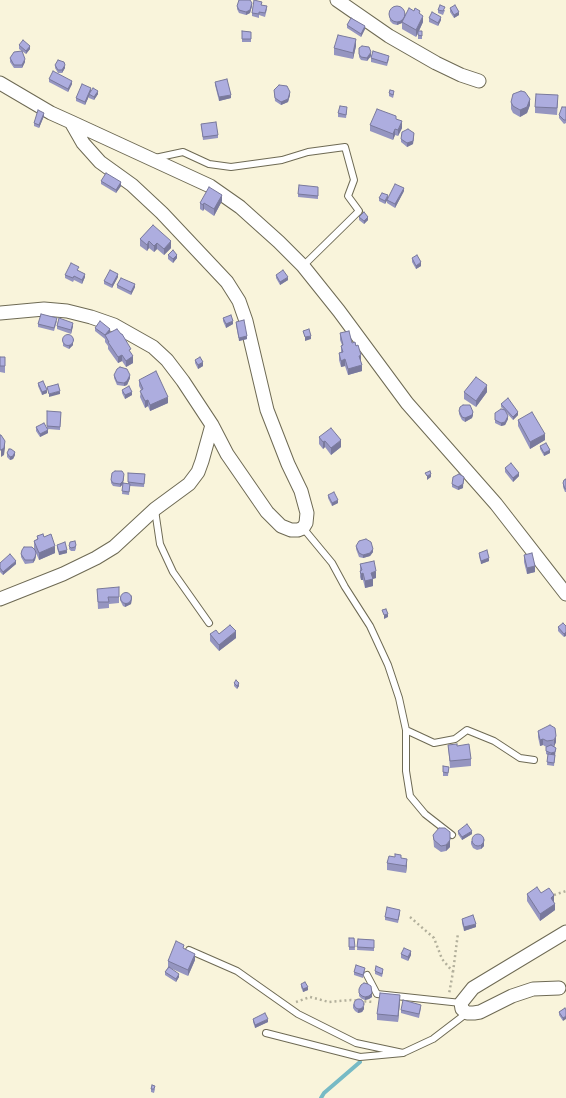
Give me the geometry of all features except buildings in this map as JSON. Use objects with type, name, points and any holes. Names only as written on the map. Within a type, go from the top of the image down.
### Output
[{"type":"street","points":[[337,0],[389,36],[436,63],[461,75],[479,81]]},
{"type":"street","points":[[0,83],[51,113],[210,186],[240,207],[279,242],[303,266],[348,322],[407,403],[496,504],[566,594]]},
{"type":"street","points":[[0,313],[44,309],[67,311],[114,325],[153,347],[183,381],[212,425],[226,454],[267,512],[281,526],[291,530],[303,528],[306,523],[306,513],[301,491],[288,464],[267,410],[246,321],[239,301],[227,282],[162,213],[132,186],[100,162],[83,143],[71,122]]},
{"type":"street","points":[[0,599],[62,574],[96,558],[114,547],[155,509],[189,484],[198,472],[212,425]]},
{"type":"street","points":[[559,988],[533,989],[512,996],[480,1012],[474,1013],[459,1006],[473,988],[566,932]]},
{"type":"lane","points":[[150,159],[183,152],[209,164],[231,167],[282,160],[308,152],[345,147],[354,180],[348,196],[359,211],[303,266]]},
{"type":"lane","points":[[155,509],[160,544],[173,572],[209,623]]},
{"type":"lane","points":[[303,528],[332,563],[345,587],[370,626],[388,664],[399,698],[406,730],[406,771],[410,796],[425,814],[452,835]]},
{"type":"lane","points":[[406,730],[434,743],[455,739],[466,730],[494,741],[520,758],[534,760]]},
{"type":"lane","points":[[189,950],[237,971],[298,1014],[356,1043],[404,1053]]},
{"type":"lane","points":[[266,1033],[360,1057],[404,1053],[433,1039],[459,1006],[377,994],[367,975]]},
{"type":"path","points":[[554,895],[566,891]]},
{"type":"path","points":[[410,917],[434,938],[442,959],[453,972]]},
{"type":"path","points":[[458,933],[453,972],[459,1006]]},
{"type":"path","points":[[287,1006],[310,997],[329,1002],[351,1000],[372,1003],[377,994]]},
{"type":"waterway","points":[[321,1098],[324,1093],[360,1062]]}]
